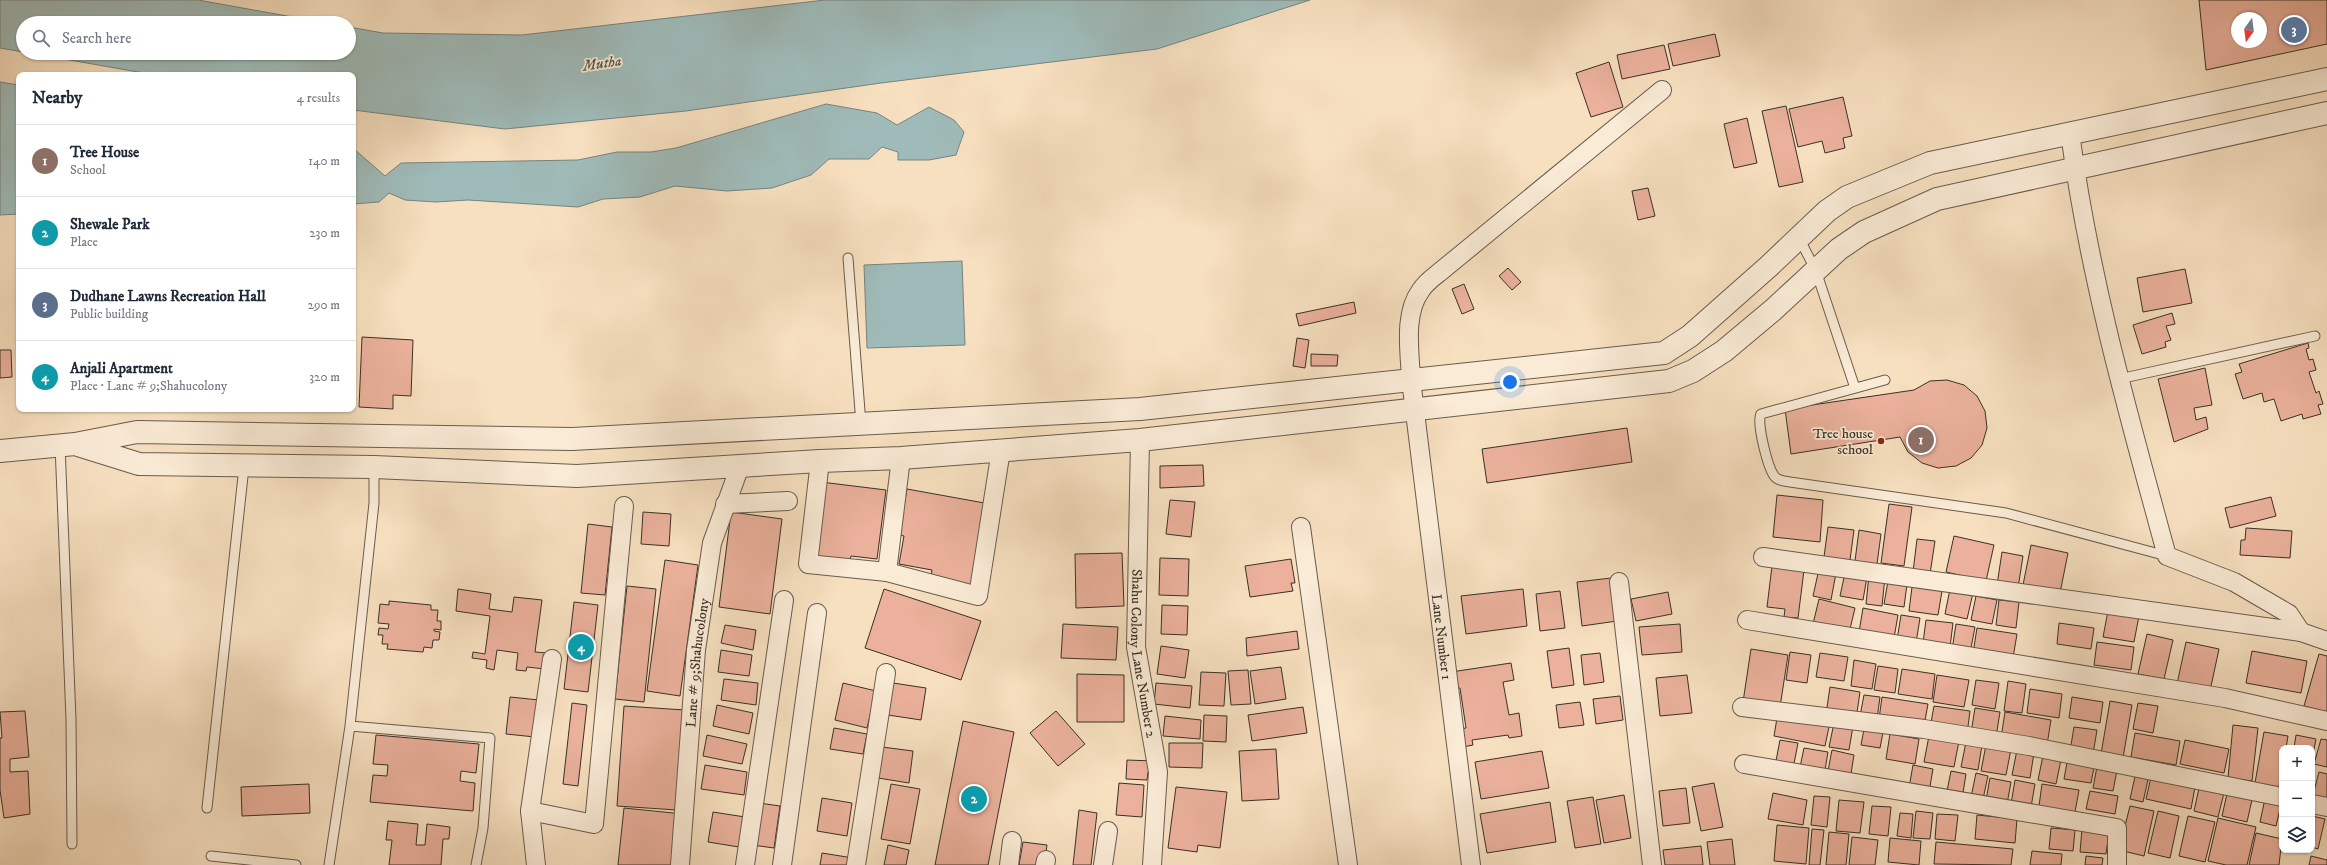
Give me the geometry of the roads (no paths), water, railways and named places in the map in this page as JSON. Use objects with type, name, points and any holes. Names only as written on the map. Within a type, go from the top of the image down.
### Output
[{"type":"street","points":[[0,451],[67,444],[137,432],[572,439],[1140,409],[1664,353],[1690,336],[1827,211],[1848,197],[1930,163],[2327,79]]},
{"type":"street","name":"Lane Number 1","points":[[1471,865],[1410,380],[1410,324],[1413,307],[1421,290],[1441,270],[1662,90]]},
{"type":"street","points":[[67,444],[139,464],[244,467],[374,466],[577,476],[820,461],[901,458],[1140,440],[1668,381],[1693,371],[1724,350],[1773,310],[1839,249],[1864,232],[1937,199],[2327,113]]},
{"type":"street","points":[[2070,133],[2075,169],[2119,379],[2167,556],[2234,582],[2289,614],[2301,632]]},
{"type":"street","name":"Shahu Colony Lane Number 2","points":[[1140,440],[1136,647],[1158,772],[1152,865]]},
{"type":"street","points":[[820,461],[808,564],[887,572],[978,596],[1001,450]]},
{"type":"street","points":[[887,572],[901,458]]},
{"type":"street","name":"Lane # 9;Shahucolony","points":[[680,865],[696,650],[712,543],[740,466]]},
{"type":"street","points":[[725,504],[788,500]]},
{"type":"street","points":[[530,811],[594,824],[624,506]]},
{"type":"street","points":[[1301,527],[1348,865]]},
{"type":"street","points":[[1763,557],[2301,632],[2327,641]]},
{"type":"street","points":[[1619,582],[1652,865]]},
{"type":"street","points":[[745,865],[784,600]]},
{"type":"street","points":[[782,865],[817,613]]},
{"type":"street","points":[[1747,620],[2225,698],[2327,722]]},
{"type":"street","points":[[536,865],[530,811],[552,659]]},
{"type":"street","points":[[856,865],[886,672]]},
{"type":"street","points":[[1742,708],[1924,729],[2029,746],[2279,796]]},
{"type":"street","points":[[1744,764],[2117,828],[2117,865]]},
{"type":"street","points":[[2315,805],[2327,808]]},
{"type":"street","points":[[1103,865],[1108,831]]},
{"type":"street","points":[[1009,865],[1012,840]]},
{"type":"lane","points":[[1798,238],[1816,271],[1855,388]]},
{"type":"lane","points":[[848,258],[861,424]]},
{"type":"lane","points":[[2119,379],[2315,336]]},
{"type":"lane","points":[[1885,380],[1761,414],[1759,423],[1771,469],[1775,476],[1782,481],[2006,513],[2167,556]]},
{"type":"lane","points":[[67,444],[72,719],[72,844]]},
{"type":"lane","points":[[329,865],[350,726],[374,503],[374,466]]},
{"type":"lane","points":[[207,808],[244,467]]},
{"type":"lane","points":[[350,726],[490,738],[483,828],[476,865]]},
{"type":"lane","points":[[211,856],[296,865]]},
{"type":"water","points":[[0,0],[198,0],[287,16],[16,16],[16,51],[0,48]]},
{"type":"water","name":"Mutha","points":[[825,0],[1310,0],[1157,49],[881,83],[686,111],[505,129],[356,110],[356,72],[138,72],[70,60],[356,60],[356,28],[383,33],[522,35]]},
{"type":"water","points":[[0,82],[16,85],[16,214],[0,215]]},
{"type":"water","points":[[826,104],[877,113],[897,125],[929,107],[954,120],[964,132],[956,155],[929,160],[898,160],[898,152],[882,147],[869,159],[829,159],[811,175],[772,188],[727,191],[675,186],[640,197],[603,199],[578,207],[468,200],[436,202],[405,200],[389,193],[379,202],[356,204],[356,151],[385,176],[401,163],[578,160],[617,152],[651,152],[676,148]]},
{"type":"water","points":[[962,261],[965,345],[867,348],[864,265]]},
{"type":"place","name":"Dudhane Lawns Recreation Hall","points":[[2294,30]]},
{"type":"place","name":"Tree House","points":[[1921,440]]},
{"type":"place","name":"Tree house school","points":[[1881,441]]},
{"type":"place","name":"Anjali Apartment","points":[[581,647]]},
{"type":"place","name":"Shewale Park","points":[[974,799]]}]
